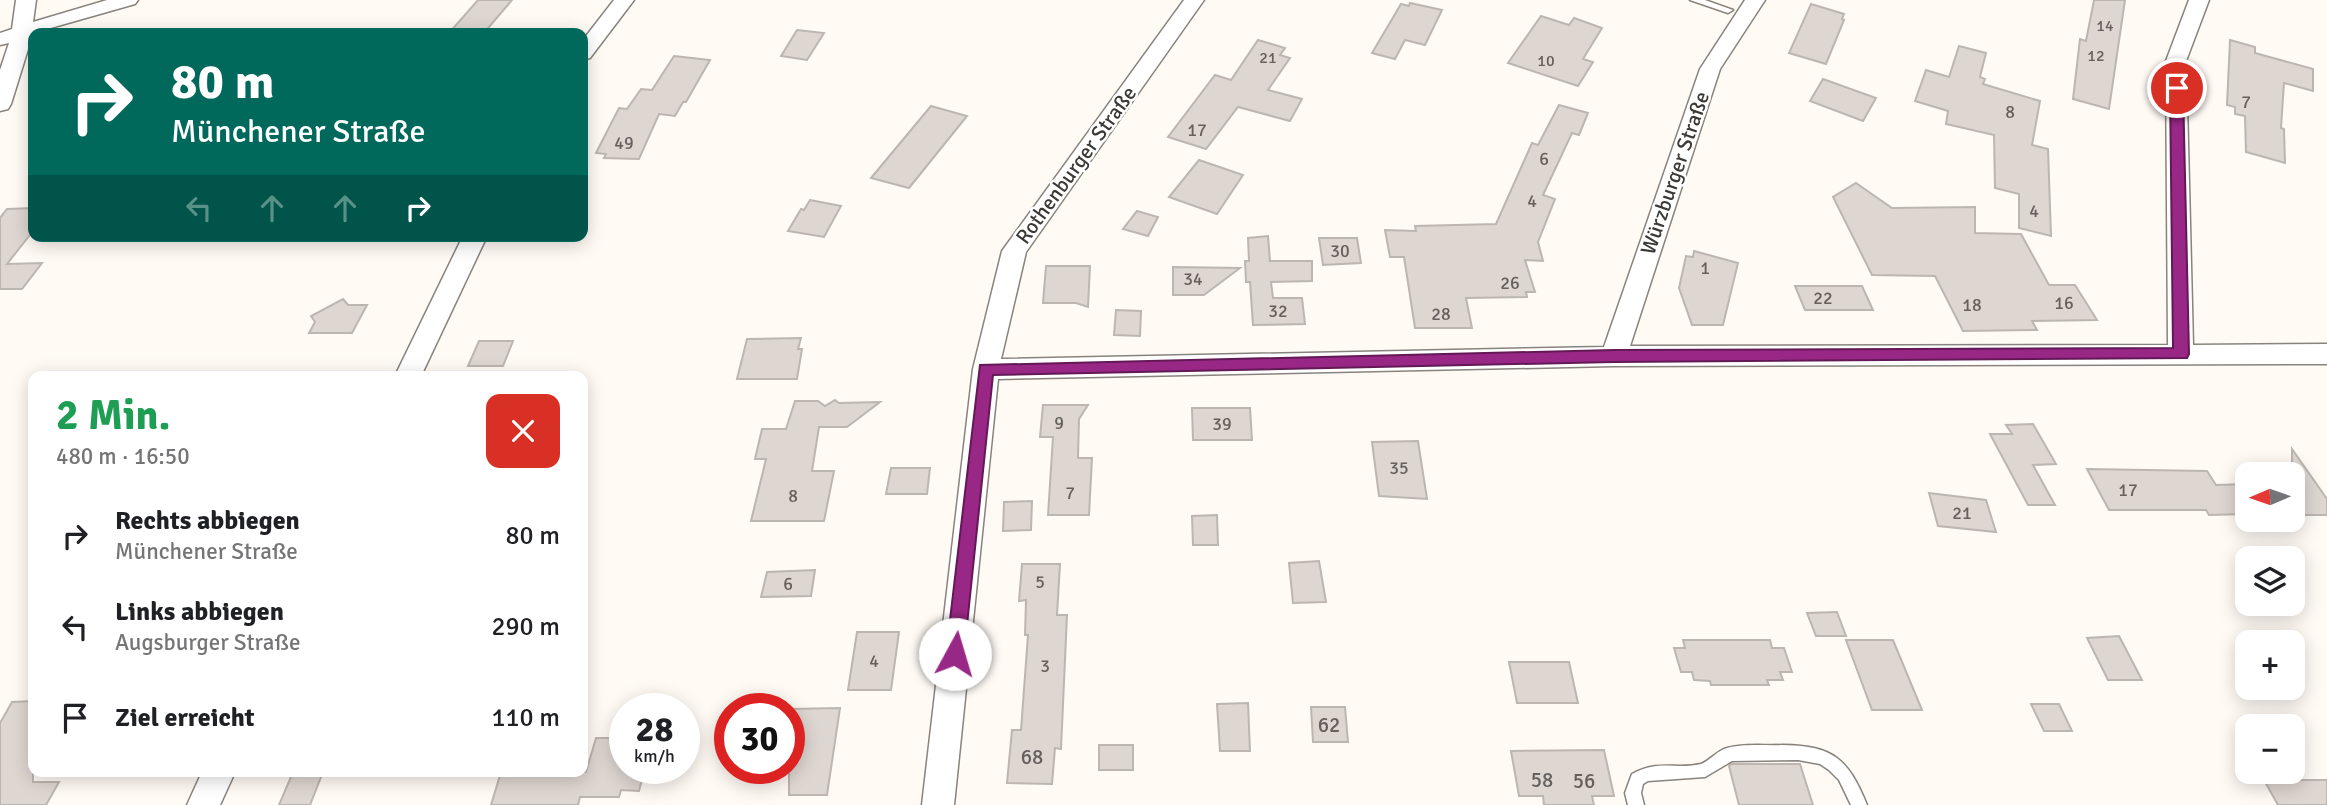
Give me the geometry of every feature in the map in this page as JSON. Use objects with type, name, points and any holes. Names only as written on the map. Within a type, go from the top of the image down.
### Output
[{"type":"street","points":[[0,104],[22,33],[26,0]]},
{"type":"street","points":[[38,28],[128,0]]},
{"type":"street","points":[[588,47],[624,0]]},
{"type":"street","name":"Rothenburger Straße","points":[[938,805],[986,369],[1014,251],[1194,0]]},
{"type":"street","name":"Würzburger Straße","points":[[1614,356],[1710,69],[1755,0]]},
{"type":"street","points":[[2181,354],[2176,61],[2199,0]]},
{"type":"street","points":[[0,39],[28,31]]},
{"type":"street","points":[[410,371],[472,242]]},
{"type":"street","points":[[986,369],[1614,356],[2327,354]]},
{"type":"street","points":[[203,805],[217,777]]},
{"type":"lane","points":[[1695,0],[1728,10]]},
{"type":"lane","points":[[1636,805],[1633,793],[1637,779],[1647,772],[1707,769],[1726,755],[1802,751],[1825,757],[1855,793],[1859,805]]},
{"type":"building","points":[[478,0],[512,0],[488,28],[453,28]]},
{"type":"building","points":[[2094,0],[2125,0],[2109,109],[2073,99],[2080,39],[2086,41]]},
{"type":"building","points":[[1410,3],[1442,10],[1425,45],[1405,40],[1395,59],[1372,53],[1401,4],[1409,6]]},
{"type":"building","points":[[1811,4],[1844,14],[1826,64],[1789,53]]},
{"type":"building","points":[[1541,16],[1569,25],[1574,18],[1602,28],[1583,59],[1593,62],[1578,86],[1508,63]]},
{"type":"building","points":[[797,30],[824,33],[807,60],[781,56]]},
{"type":"building","points":[[1258,40],[1285,48],[1280,55],[1290,58],[1268,90],[1302,99],[1290,121],[1238,107],[1206,149],[1168,137],[1215,75],[1231,80]]},
{"type":"building","points":[[2230,40],[2255,47],[2255,53],[2313,69],[2313,91],[2284,83],[2281,128],[2284,129],[2285,163],[2246,152],[2245,116],[2235,114],[2235,107],[2227,105]]},
{"type":"building","points":[[1959,46],[1986,53],[1980,77],[1985,79],[1983,84],[2040,101],[2032,145],[2048,149],[2051,236],[2019,228],[2019,194],[1995,188],[1994,135],[1946,124],[1948,111],[1915,101],[1926,70],[1949,77]]},
{"type":"building","points":[[674,56],[710,60],[675,116],[659,114],[639,159],[604,158],[606,154],[596,153],[619,108],[627,109],[641,89],[652,90]]},
{"type":"building","points":[[1823,79],[1876,98],[1863,121],[1810,101]]},
{"type":"building","points":[[1559,105],[1588,113],[1579,135],[1572,133],[1543,195],[1555,199],[1538,242],[1543,261],[1525,260],[1535,292],[1526,292],[1527,297],[1466,298],[1472,328],[1415,328],[1404,257],[1390,257],[1385,230],[1416,231],[1415,226],[1496,224],[1532,143],[1538,145]]},
{"type":"building","points":[[931,106],[967,116],[909,188],[871,178]]},
{"type":"building","points":[[1199,160],[1243,175],[1217,214],[1169,197]]},
{"type":"building","points":[[1856,183],[1892,208],[1975,207],[1975,233],[2021,234],[2049,285],[2075,285],[2097,320],[2032,321],[2037,330],[1963,331],[1935,276],[1872,275],[1833,197]]},
{"type":"building","points":[[810,200],[841,206],[824,237],[788,231],[801,209],[804,210]]},
{"type":"building","points":[[28,208],[28,237],[7,264],[42,263],[22,289],[0,289],[0,218],[7,209]]},
{"type":"building","points":[[1137,211],[1158,217],[1148,236],[1123,229]]},
{"type":"building","points":[[1268,236],[1270,261],[1312,261],[1312,281],[1271,282],[1273,298],[1302,298],[1305,324],[1253,325],[1250,282],[1246,282],[1248,238]]},
{"type":"building","points":[[1319,238],[1357,238],[1361,263],[1323,265]]},
{"type":"building","points":[[1694,251],[1738,263],[1723,325],[1692,325],[1679,288],[1686,256],[1693,257]]},
{"type":"building","points":[[1046,266],[1090,266],[1088,307],[1076,303],[1043,303]]},
{"type":"building","points":[[1173,267],[1240,268],[1204,295],[1173,295]]},
{"type":"building","points":[[1795,286],[1862,286],[1873,310],[1805,310]]},
{"type":"building","points":[[343,299],[348,305],[367,305],[352,333],[309,333],[315,322],[311,316]]},
{"type":"building","points":[[1116,310],[1141,311],[1140,336],[1114,335]]},
{"type":"building","points":[[801,338],[797,379],[737,379],[747,339]]},
{"type":"building","points":[[479,341],[513,341],[503,366],[468,366]]},
{"type":"building","points":[[835,400],[839,403],[880,402],[847,427],[819,427],[812,471],[834,471],[824,521],[751,521],[766,459],[755,459],[762,429],[786,429],[795,401],[818,401],[825,406]]},
{"type":"building","points":[[1043,405],[1088,405],[1079,419],[1078,458],[1092,458],[1089,515],[1048,515],[1053,437],[1040,437]]},
{"type":"building","points":[[1192,408],[1250,408],[1252,440],[1193,440]]},
{"type":"building","points":[[2033,424],[2056,464],[2033,465],[2055,505],[2028,505],[1990,434],[2012,434],[2006,425]]},
{"type":"building","points":[[1418,441],[1427,499],[1379,496],[1372,442]]},
{"type":"building","points":[[2292,449],[2301,462],[2292,462]]},
{"type":"building","points":[[891,468],[930,468],[927,494],[886,494]]},
{"type":"building","points":[[2305,468],[2327,499],[2327,515],[2305,515]]},
{"type":"building","points":[[2087,469],[2207,471],[2216,485],[2235,484],[2235,514],[2209,515],[2206,510],[2109,510]]},
{"type":"building","points":[[1929,493],[1986,500],[1996,532],[1938,526]]},
{"type":"building","points":[[1032,501],[1031,530],[1003,531],[1004,502]]},
{"type":"building","points":[[1217,515],[1218,545],[1193,545],[1192,516]]},
{"type":"building","points":[[1319,561],[1326,602],[1293,603],[1289,563]]},
{"type":"building","points":[[1022,564],[1060,564],[1057,615],[1067,615],[1061,749],[1055,748],[1052,784],[1007,783],[1012,730],[1021,730],[1028,635],[1025,635],[1026,600],[1019,601]]},
{"type":"building","points":[[815,570],[811,596],[761,597],[767,572]]},
{"type":"building","points":[[1837,612],[1846,636],[1816,636],[1807,613]]},
{"type":"building","points":[[857,632],[899,632],[891,690],[848,690]]},
{"type":"building","points":[[2119,636],[2142,680],[2108,680],[2087,638]]},
{"type":"building","points":[[1683,640],[1770,640],[1772,648],[1784,648],[1792,672],[1780,672],[1783,680],[1767,680],[1769,685],[1711,685],[1710,681],[1694,680],[1692,672],[1681,672],[1674,648],[1685,648]]},
{"type":"building","points":[[1846,640],[1893,640],[1922,710],[1872,710]]},
{"type":"building","points":[[1509,662],[1569,662],[1578,703],[1517,703]]},
{"type":"building","points":[[28,701],[28,777],[33,777],[33,782],[59,782],[46,805],[0,805],[0,723],[12,702]]},
{"type":"building","points":[[1248,703],[1250,751],[1220,751],[1217,704]]},
{"type":"building","points":[[2031,704],[2059,704],[2072,731],[2044,731]]},
{"type":"building","points":[[1311,707],[1345,707],[1348,742],[1313,742]]},
{"type":"building","points":[[840,708],[827,795],[789,795],[789,784],[805,784],[805,709]]},
{"type":"building","points":[[596,738],[609,738],[609,784],[641,784],[639,791],[621,790],[619,797],[580,797],[578,805],[491,805],[499,777],[588,777],[588,765]]},
{"type":"building","points":[[1099,745],[1133,745],[1133,770],[1099,770]]},
{"type":"building","points":[[1604,750],[1614,796],[1592,796],[1594,805],[1544,805],[1543,796],[1519,796],[1511,751]]},
{"type":"building","points":[[1800,764],[1813,805],[1739,805],[1729,766]]},
{"type":"building","points":[[291,777],[321,777],[310,805],[279,805]]},
{"type":"building","points":[[2305,780],[2327,780],[2327,805],[2278,805],[2266,784],[2305,784]]},
{"type":"route","points":[[955,654],[986,369],[1614,356],[2181,354],[2177,88]]}]
